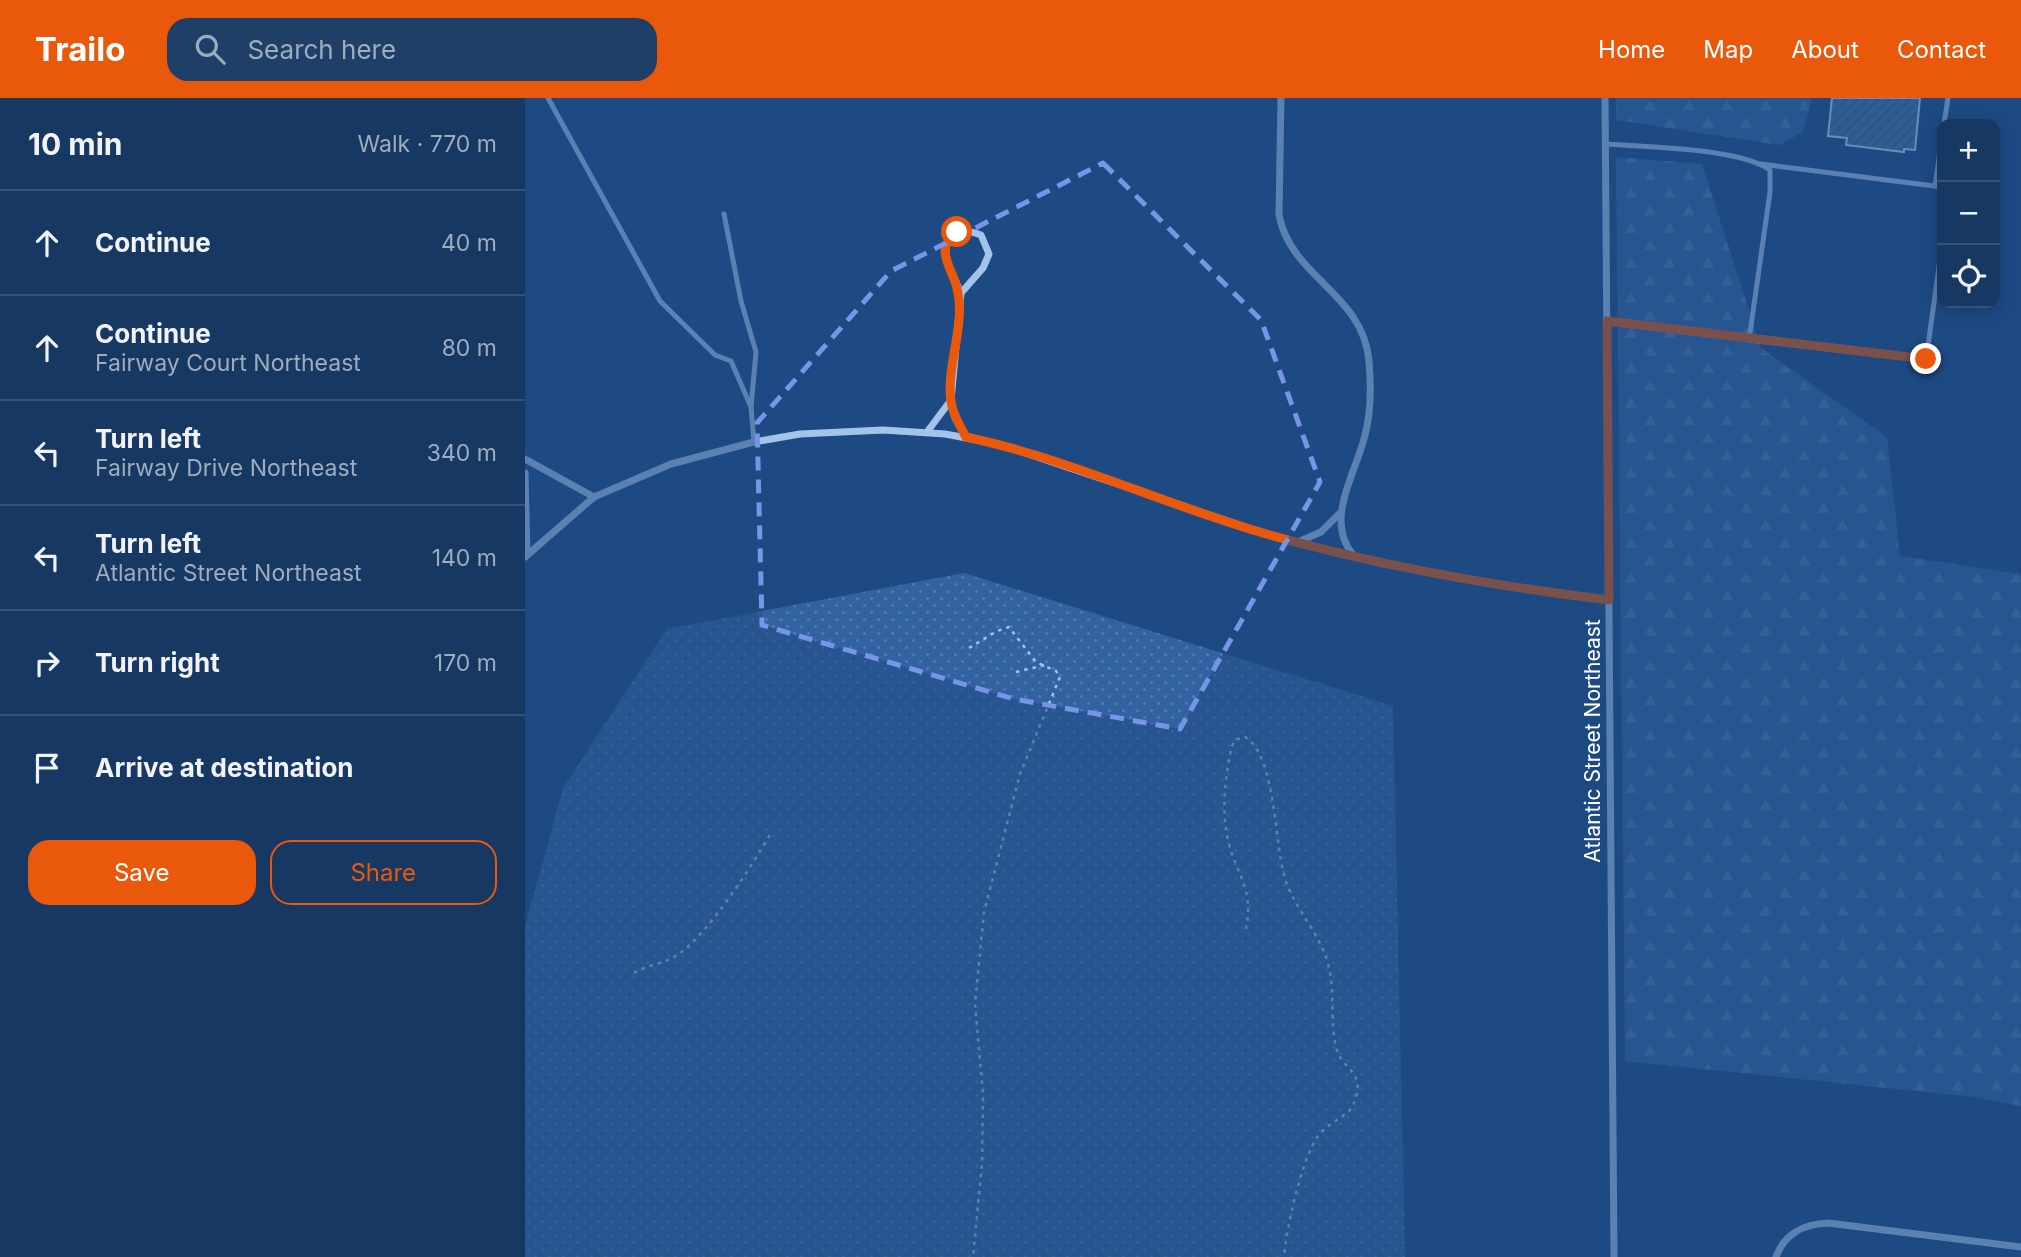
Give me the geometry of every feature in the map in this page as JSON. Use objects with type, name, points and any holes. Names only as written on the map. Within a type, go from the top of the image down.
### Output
[{"type":"street","points":[[1281,98],[1279,215],[1282,230],[1297,258],[1353,314],[1364,337],[1369,360],[1366,433],[1340,513],[1343,538],[1355,556]]},
{"type":"street","name":"Atlantic Street Northeast","points":[[1605,98],[1614,1257]]},
{"type":"street","points":[[961,293],[983,268],[989,254],[985,240],[973,231],[957,232],[944,248],[944,256],[961,293],[951,400],[955,418],[966,437]]},
{"type":"street","points":[[927,432],[951,400]]},
{"type":"street","points":[[526,555],[594,497],[671,464],[754,442],[837,431],[927,432],[966,437],[1039,455],[1151,496],[1298,542],[1463,579],[1609,600]]},
{"type":"street","points":[[525,459],[594,497]]},
{"type":"street","points":[[525,473],[526,555]]},
{"type":"street","points":[[1298,542],[1321,532],[1340,513]]},
{"type":"street","points":[[1776,1257],[1782,1244],[1794,1232],[1814,1224],[2021,1247]]},
{"type":"lane","points":[[548,98],[660,301],[715,355],[731,361],[751,407]]},
{"type":"lane","points":[[1945,119],[1948,98]]},
{"type":"lane","points":[[1606,144],[1701,152],[1761,164],[1935,186],[1937,172]]},
{"type":"lane","points":[[1749,340],[1770,192],[1770,170],[1761,164]]},
{"type":"lane","points":[[724,214],[741,302],[756,352],[751,407],[754,442]]},
{"type":"lane","points":[[1607,321],[1926,359],[1937,281]]},
{"type":"path","points":[[969,648],[1009,627],[1033,659],[1056,670],[1060,677],[1020,774],[993,874],[980,941],[975,1004],[983,1094],[982,1164],[973,1257]]},
{"type":"path","points":[[1016,672],[1045,665]]},
{"type":"path","points":[[1246,929],[1249,894],[1228,842],[1225,806],[1232,746],[1235,740],[1245,737],[1256,750],[1268,781],[1286,882],[1298,911],[1325,953],[1333,978],[1331,1017],[1339,1055],[1352,1068],[1357,1080],[1352,1108],[1322,1132],[1312,1147],[1298,1189],[1284,1257]]},
{"type":"path","points":[[634,973],[653,963],[668,961],[690,944],[709,922],[772,831]]},
{"type":"highlighted area","points":[[1103,163],[1261,320],[1320,482],[1180,729],[1014,699],[762,625],[757,423],[891,271]]},
{"type":"green space","points":[[1616,98],[1812,98],[1803,132],[1779,145],[1616,120]]},
{"type":"green space","points":[[1616,157],[1702,164],[1761,348],[1887,437],[1900,556],[2021,574],[2021,1106],[1973,1097],[1625,1061]]},
{"type":"green space","points":[[964,573],[1393,706],[1405,1257],[525,1257],[525,927],[563,788],[667,629]]},
{"type":"building","points":[[1832,98],[1920,98],[1915,150],[1904,149],[1904,152],[1846,145],[1847,138],[1828,136]]},
{"type":"route","points":[[957,232],[946,243],[944,256],[961,293],[951,400],[955,418],[966,437],[1039,455],[1269,535],[1384,564],[1531,590],[1609,600],[1607,321],[1926,359]]}]
